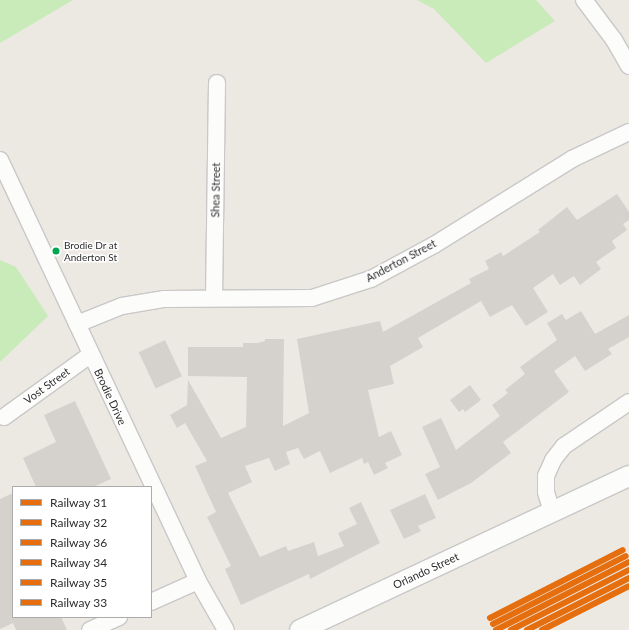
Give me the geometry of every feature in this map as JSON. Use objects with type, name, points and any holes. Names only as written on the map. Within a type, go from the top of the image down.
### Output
[{"type":"street","points":[[584,0],[614,40],[629,66]]},
{"type":"street","name":"Shea Street","points":[[214,298],[217,83]]},
{"type":"street","name":"Anderton Street","points":[[77,324],[122,306],[164,299],[312,298],[370,279],[434,245],[572,159],[629,132]]},
{"type":"street","name":"Brodie Drive","points":[[0,160],[90,355],[198,581],[226,630]]},
{"type":"street","name":"Vost Street","points":[[4,417],[90,355]]},
{"type":"street","points":[[552,512],[546,492],[546,476],[553,460],[564,446],[629,402]]},
{"type":"street","name":"Orlando Street","points":[[300,630],[629,476]]},
{"type":"street","points":[[152,602],[198,581]]},
{"type":"street","points":[[90,630],[117,618]]},
{"type":"green space","points":[[0,0],[73,0],[0,43]]},
{"type":"green space","points":[[417,0],[536,0],[555,21],[486,63],[434,9]]},
{"type":"green space","points":[[0,260],[16,267],[48,316],[0,362]]},
{"type":"building","points":[[617,194],[629,212],[629,220],[623,224],[627,230],[612,241],[616,248],[596,262],[601,269],[580,285],[574,276],[560,285],[553,274],[533,288],[548,312],[526,326],[512,305],[490,317],[481,301],[418,338],[423,347],[390,366],[394,384],[368,390],[379,437],[391,431],[402,455],[385,463],[388,468],[374,475],[368,462],[364,464],[362,458],[330,473],[320,451],[304,459],[298,448],[286,452],[290,464],[275,471],[269,458],[245,466],[252,482],[228,493],[260,557],[286,546],[288,551],[314,542],[318,556],[344,546],[338,533],[357,524],[349,508],[361,502],[380,543],[310,579],[309,574],[241,605],[225,569],[231,566],[207,517],[216,512],[195,466],[207,461],[185,423],[177,428],[170,415],[187,405],[188,380],[221,438],[246,427],[247,377],[188,376],[188,347],[243,347],[243,343],[258,343],[265,341],[265,339],[284,339],[283,426],[309,413],[297,339],[380,321],[383,332],[471,283],[469,279],[489,269],[485,261],[501,252],[503,256],[540,232],[538,230],[567,207],[577,220]]},
{"type":"building","points":[[581,311],[595,334],[629,315],[629,337],[608,349],[612,354],[585,371],[575,356],[554,371],[569,392],[503,442],[511,453],[471,483],[438,500],[425,474],[440,467],[422,427],[441,418],[456,450],[500,416],[492,405],[508,393],[505,390],[525,374],[520,367],[557,340],[547,323],[562,314],[566,320]]},
{"type":"building","points":[[165,340],[182,376],[156,389],[139,352]]},
{"type":"building","points":[[470,385],[481,400],[465,412],[463,409],[459,412],[450,400]]},
{"type":"building","points":[[75,401],[111,479],[95,486],[36,486],[23,458],[56,442],[44,415]]},
{"type":"building","points":[[12,493],[12,618],[61,618],[67,630],[16,630],[13,623],[0,629],[0,499]]},
{"type":"building","points":[[425,494],[436,518],[418,526],[421,531],[404,539],[390,510]]},
{"type":"rail line","name":"35","points":[[490,618],[623,550]]},
{"type":"rail line","name":"36","points":[[493,624],[626,556]]},
{"type":"rail line","name":"31","points":[[496,630],[629,562]]},
{"type":"rail line","name":"32","points":[[511,630],[629,570]]},
{"type":"rail line","name":"34","points":[[527,630],[629,578]]},
{"type":"rail line","name":"33","points":[[542,630],[629,586]]},
{"type":"place","name":"Brodie Dr at Anderton St","points":[[56,251]]}]
